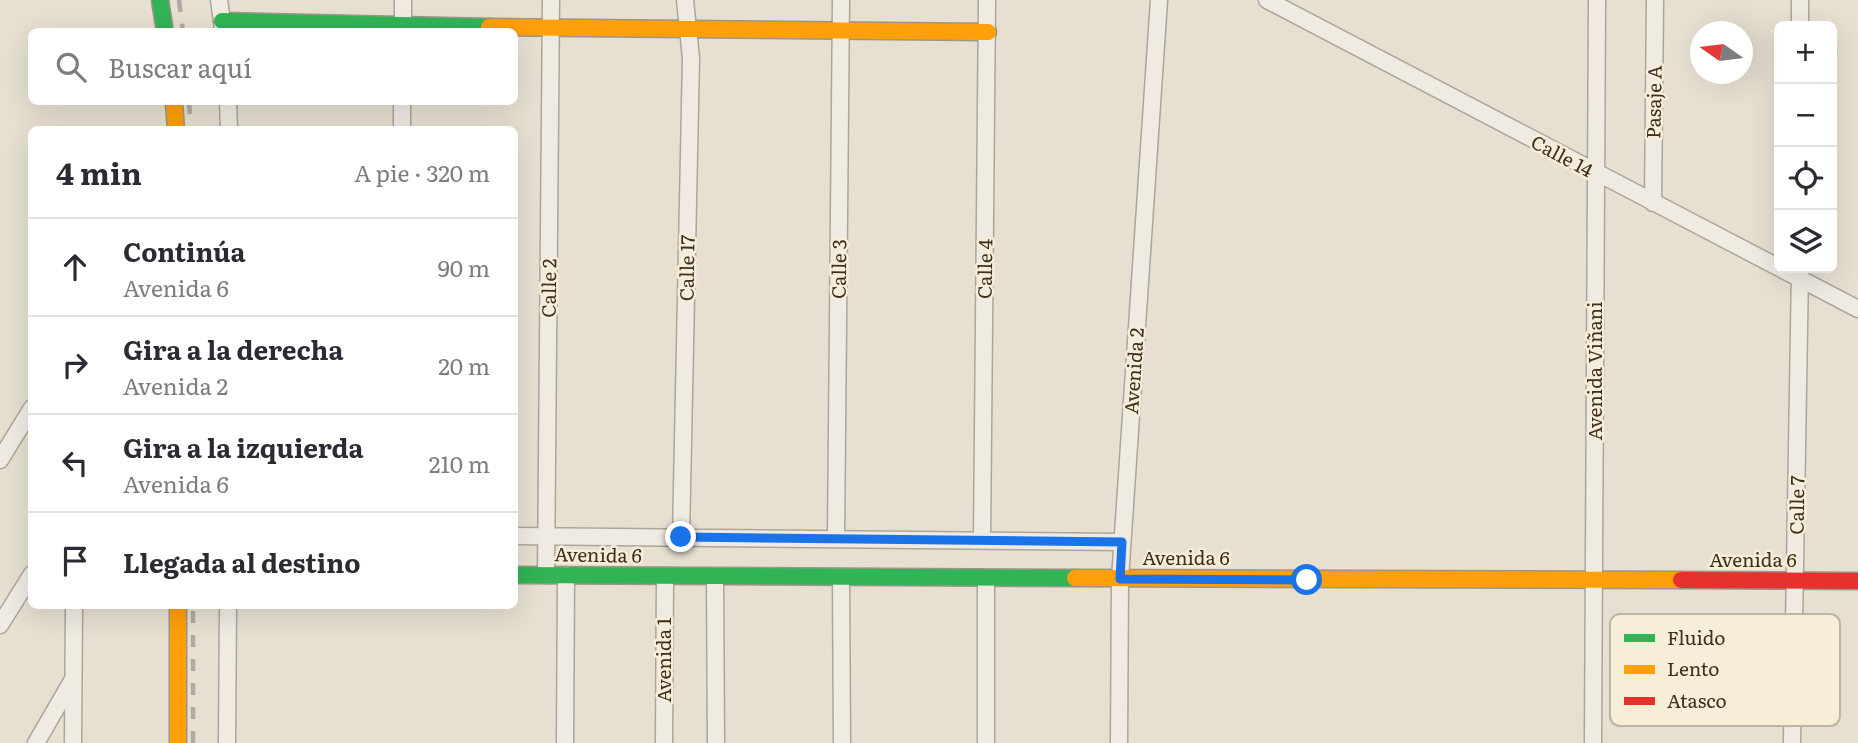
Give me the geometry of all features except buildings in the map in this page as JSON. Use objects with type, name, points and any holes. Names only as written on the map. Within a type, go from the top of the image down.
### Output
[{"type":"street","points":[[219,0],[222,26],[403,28],[403,0]]},
{"type":"street","name":"Calle 2","points":[[546,575],[551,0]]},
{"type":"street","name":"Calle 17","points":[[681,537],[691,58],[685,0]]},
{"type":"street","name":"Calle 3","points":[[836,538],[841,0]]},
{"type":"street","name":"Calle 4","points":[[982,539],[987,0]]},
{"type":"street","name":"Avenida 2","points":[[1119,743],[1120,579],[1159,0]]},
{"type":"street","name":"Calle 14","points":[[1267,0],[1596,174],[1800,274],[1858,309]]},
{"type":"street","name":"Avenida Viñani","points":[[1593,743],[1597,0]]},
{"type":"street","name":"Pasaje A","points":[[1653,203],[1655,0]]},
{"type":"street","points":[[1800,0],[1800,21]]},
{"type":"street","points":[[157,3],[163,28]]},
{"type":"street","points":[[518,29],[988,32]]},
{"type":"street","points":[[174,105],[176,126]]},
{"type":"street","points":[[228,105],[229,126]]},
{"type":"street","points":[[402,105],[402,126]]},
{"type":"street","name":"Calle 7","points":[[1794,614],[1800,274]]},
{"type":"street","points":[[0,460],[28,414]]},
{"type":"street","name":"Avenida 6","points":[[518,536],[1122,542]]},
{"type":"street","name":"Avenida 6","points":[[518,575],[1858,581]]},
{"type":"street","points":[[565,743],[566,575]]},
{"type":"street","name":"Avenida 1","points":[[664,743],[665,576]]},
{"type":"street","points":[[715,577],[716,743]]},
{"type":"street","points":[[841,578],[842,743]]},
{"type":"street","points":[[986,579],[986,743]]},
{"type":"street","points":[[0,625],[28,580]]},
{"type":"street","points":[[73,743],[74,609]]},
{"type":"street","points":[[178,609],[178,743]]},
{"type":"street","points":[[226,743],[228,609]]},
{"type":"street","points":[[36,743],[73,679]]},
{"type":"railway","points":[[179,0],[182,28]]},
{"type":"railway","points":[[189,105],[191,126]]},
{"type":"railway","points":[[193,609],[193,743]]},
{"type":"traffic: fast","points":[[160,0],[164,28]]},
{"type":"traffic: fast","points":[[222,21],[489,27]]},
{"type":"traffic: fast","points":[[518,575],[1075,578]]},
{"type":"traffic: slow","points":[[489,27],[988,32]]},
{"type":"traffic: slow","points":[[174,105],[176,126]]},
{"type":"traffic: slow","points":[[1075,578],[1681,580]]},
{"type":"traffic: slow","points":[[178,609],[178,743]]},
{"type":"traffic: jam","points":[[1681,580],[1858,581]]},
{"type":"route","points":[[681,537],[1122,542],[1120,579],[1307,580]]}]
